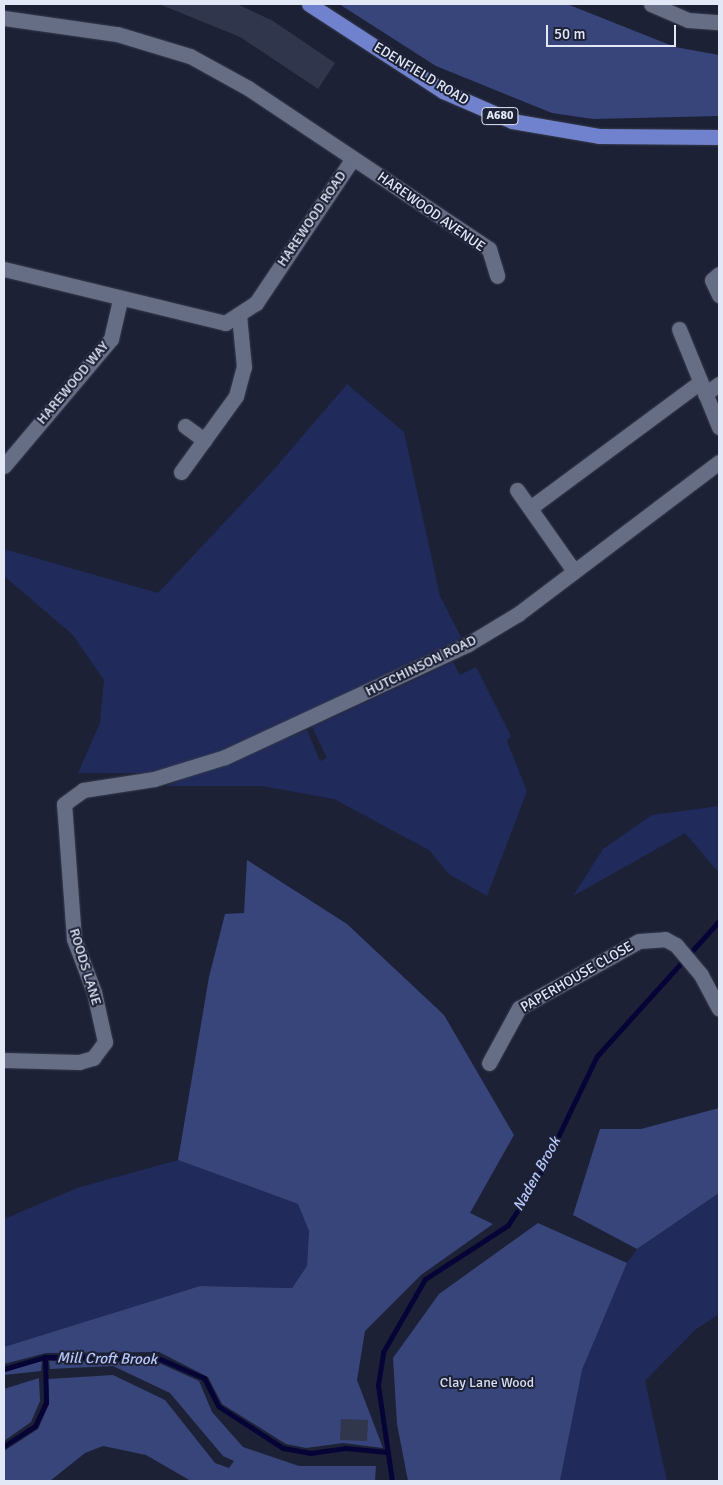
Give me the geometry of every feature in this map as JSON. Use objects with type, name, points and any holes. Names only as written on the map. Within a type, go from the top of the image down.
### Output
[{"type":"main road","name":"EDENFIELD ROAD","points":[[309,4],[443,91],[512,121],[599,136],[719,137]]},
{"type":"street","points":[[651,4],[688,20],[719,22]]},
{"type":"street","name":"HAREWOOD ROAD","points":[[4,18],[117,34],[190,56],[248,88],[353,158],[256,303],[225,323],[120,300],[4,269]]},
{"type":"street","name":"HAREWOOD AVENUE","points":[[353,158],[489,249],[497,276]]},
{"type":"street","points":[[719,274],[712,280],[719,294]]},
{"type":"street","name":"HAREWOOD WAY","points":[[6,459],[111,339],[120,300]]},
{"type":"street","points":[[181,472],[236,396],[244,367],[239,315]]},
{"type":"street","points":[[679,329],[719,427]]},
{"type":"street","points":[[530,508],[702,389],[719,384]]},
{"type":"street","points":[[185,426],[204,440]]},
{"type":"street","name":"HUTCHINSON ROAD","points":[[83,790],[154,779],[225,757],[428,664],[518,614],[719,462]]},
{"type":"street","points":[[517,490],[574,571]]},
{"type":"street","name":"ROODS LANE","points":[[4,1060],[79,1062],[92,1058],[105,1042],[94,992],[74,939],[69,901],[64,804],[83,790]]},
{"type":"street","name":"PAPERHOUSE CLOSE","points":[[489,1063],[519,1008],[640,941],[670,942],[713,981]]},
{"type":"street","points":[[713,981],[719,1009]]},
{"type":"shaded area","points":[[347,384],[404,432],[440,596],[463,641],[230,749],[153,773],[78,773],[100,723],[104,680],[72,634],[4,576],[4,549],[158,593],[269,475]]},
{"type":"shaded area","points":[[453,662],[460,675],[476,667],[511,736],[507,741],[527,791],[487,896],[449,874],[429,850],[334,799],[262,786],[166,786],[307,730],[320,761],[327,758],[312,727]]},
{"type":"shaded area","points":[[719,806],[719,873],[685,833],[573,896],[603,849],[652,815]]},
{"type":"shaded area","points":[[178,1160],[298,1204],[309,1231],[307,1266],[292,1288],[200,1286],[4,1347],[4,1219],[77,1188]]},
{"type":"shaded area","points":[[719,1193],[719,1314],[695,1330],[645,1381],[667,1481],[560,1481],[582,1370],[627,1263],[637,1249]]},
{"type":"green space","points":[[339,4],[567,4],[675,47],[719,55],[719,116],[593,119],[552,113],[436,66]]},
{"type":"green space","points":[[247,860],[347,924],[444,1015],[514,1135],[470,1213],[493,1224],[421,1275],[365,1331],[357,1380],[383,1448],[343,1443],[306,1448],[286,1444],[222,1404],[208,1377],[159,1352],[46,1353],[4,1364],[4,1347],[200,1286],[292,1288],[307,1266],[309,1231],[298,1204],[178,1160],[209,977],[225,914],[244,913]]},
{"type":"green space","points":[[719,1108],[719,1193],[637,1249],[573,1215],[600,1129],[641,1129]]},
{"type":"green space","name":"Clay Lane Wood","points":[[538,1223],[627,1263],[582,1370],[560,1481],[408,1481],[397,1424],[393,1358],[439,1294]]},
{"type":"green space","points":[[42,1361],[41,1371],[4,1375],[4,1370]]},
{"type":"green space","points":[[49,1361],[159,1363],[199,1381],[212,1412],[243,1447],[299,1466],[376,1466],[375,1481],[191,1481],[146,1455],[103,1446],[85,1453],[50,1481],[4,1481],[4,1451],[38,1429],[49,1404],[48,1379],[113,1375],[165,1400],[215,1463],[229,1468],[234,1461],[223,1456],[170,1393],[113,1366],[50,1369]]},
{"type":"green space","points":[[39,1378],[40,1401],[31,1422],[4,1441],[4,1389]]},
{"type":"building","points":[[159,4],[237,4],[273,21],[335,63],[318,89],[240,37]]},
{"type":"building","points":[[341,1419],[368,1420],[367,1441],[340,1440]]},
{"type":"waterway","name":"Naden Brook","points":[[392,1481],[378,1385],[383,1352],[425,1279],[508,1225],[536,1182],[597,1056],[719,921]]},
{"type":"waterway","name":"Mill Croft Brook","points":[[4,1369],[45,1357],[158,1358],[204,1378],[218,1406],[283,1448],[310,1453],[345,1448],[387,1452]]},
{"type":"waterway","points":[[4,1446],[35,1426],[46,1402],[45,1357]]}]
